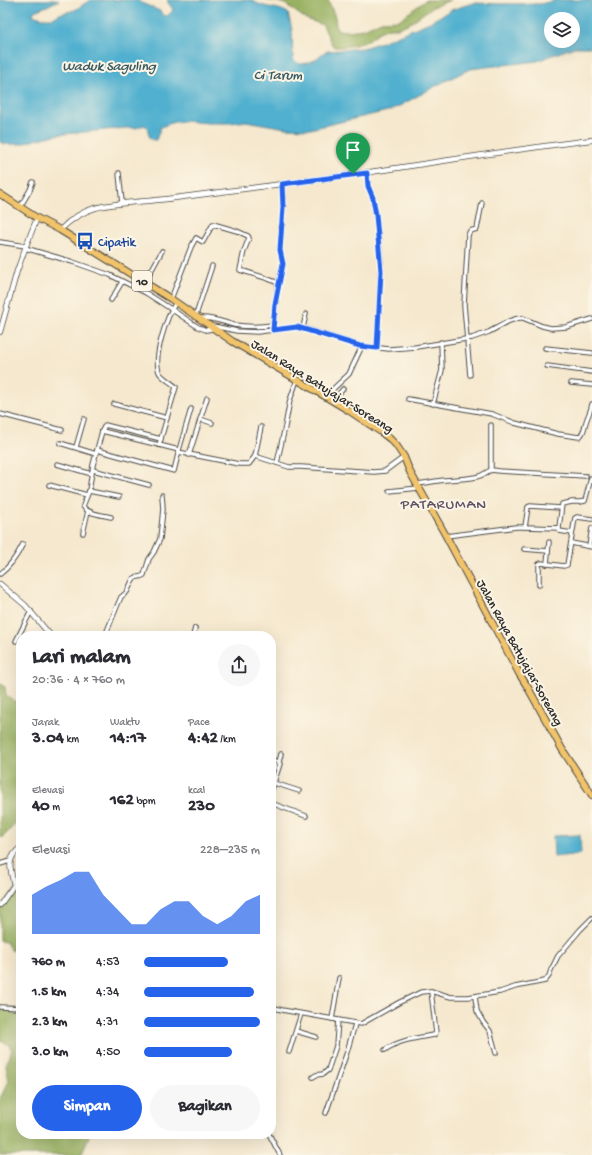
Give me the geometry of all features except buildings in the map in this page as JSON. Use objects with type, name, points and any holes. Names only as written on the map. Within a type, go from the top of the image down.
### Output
[{"type":"highway","name":"Jalan Raya Batujajar-Soreang","points":[[0,194],[37,218],[60,230],[145,282],[173,304],[198,317],[249,352],[333,401],[382,432],[394,443],[404,458],[520,675],[528,686],[562,749],[592,795]]},
{"type":"street","points":[[60,230],[73,218],[86,211],[122,203],[183,197],[367,173],[492,153],[592,140]]},
{"type":"street","points":[[119,173],[122,203]]},
{"type":"street","points":[[367,173],[368,186],[373,198],[376,215],[381,263],[377,348]]},
{"type":"street","points":[[20,207],[33,182]]},
{"type":"street","points":[[273,328],[278,284],[283,264],[280,250],[283,207],[282,184]]},
{"type":"street","points":[[470,375],[464,305],[468,235],[470,231],[477,229],[482,202]]},
{"type":"street","points":[[0,332],[17,271],[37,218]]},
{"type":"street","points":[[159,446],[176,386],[165,379],[160,372],[158,350],[191,247],[196,238],[203,242],[213,224],[237,231],[249,238],[244,251],[240,270],[277,282],[278,284]]},
{"type":"street","points":[[0,242],[25,247],[110,275],[122,282],[173,304],[198,327],[206,330],[211,326],[247,332],[273,328]]},
{"type":"street","points":[[145,282],[162,251]]},
{"type":"street","points":[[212,266],[198,317],[213,318],[226,323],[245,326],[303,328],[362,346],[389,349],[466,339],[486,334],[516,318],[523,318],[542,326],[552,328],[566,327],[592,319]]},
{"type":"street","points":[[111,300],[122,282]]},
{"type":"street","points":[[303,328],[306,314]]},
{"type":"street","points":[[433,404],[442,370],[441,342]]},
{"type":"street","points":[[327,398],[334,388],[349,374],[362,346]]},
{"type":"street","points":[[546,348],[592,353]]},
{"type":"street","points":[[547,366],[592,372]]},
{"type":"street","points":[[277,463],[290,400],[297,380]]},
{"type":"street","points":[[571,383],[592,385]]},
{"type":"street","points":[[333,401],[343,389]]},
{"type":"street","points":[[189,454],[207,398]]},
{"type":"street","points":[[408,399],[492,414],[515,423],[558,434],[579,437],[582,434],[592,406]]},
{"type":"street","points":[[114,404],[167,418]]},
{"type":"street","points":[[60,443],[174,471],[190,409]]},
{"type":"street","points":[[0,414],[62,430]]},
{"type":"street","points":[[76,448],[84,419]]},
{"type":"street","points":[[200,419],[212,423]]},
{"type":"street","points":[[491,425],[491,470]]},
{"type":"street","points":[[111,517],[84,510],[83,506],[88,493],[96,452],[104,426],[161,439]]},
{"type":"street","points":[[102,431],[189,454],[244,465],[249,464],[255,456],[260,427]]},
{"type":"street","points":[[255,456],[289,467],[374,472],[385,471],[404,458]]},
{"type":"street","points":[[57,464],[149,485]]},
{"type":"street","points":[[388,491],[442,480],[476,477],[484,475],[491,470],[586,476]]},
{"type":"street","points":[[558,528],[562,504],[585,501],[591,481]]},
{"type":"street","points":[[49,485],[88,493],[120,497]]},
{"type":"street","points":[[107,631],[121,597],[127,592],[135,577],[142,577],[144,575],[149,559],[160,539],[163,509],[162,495]]},
{"type":"street","points":[[526,527],[528,507],[561,508]]},
{"type":"street","points":[[83,533],[88,511]]},
{"type":"street","points":[[539,585],[539,564],[567,565],[576,517],[592,519]]},
{"type":"street","points":[[446,536],[526,527],[558,528],[559,531],[572,533]]},
{"type":"street","points":[[571,543],[591,547],[592,528]]},
{"type":"street","points":[[547,564],[549,542]]},
{"type":"street","points":[[0,574],[8,568],[23,544]]},
{"type":"street","points":[[524,549],[548,552]]},
{"type":"street","points":[[0,586],[25,605],[47,631]]},
{"type":"street","points":[[21,631],[30,611]]},
{"type":"street","points":[[276,773],[280,764],[281,754]]},
{"type":"street","points":[[276,783],[299,791]]},
{"type":"street","points":[[276,805],[306,816]]},
{"type":"street","points":[[0,905],[14,885],[10,861],[16,852]]},
{"type":"street","points":[[0,864],[10,861]]},
{"type":"street","points":[[276,1008],[355,1024],[362,1023],[419,992],[431,991],[451,997],[475,996],[500,992],[547,980],[558,956],[592,918]]},
{"type":"street","points":[[332,1019],[339,978]]},
{"type":"street","points":[[384,1050],[394,1044],[435,1034],[436,1031],[431,991]]},
{"type":"street","points":[[475,996],[477,1011],[490,1031],[496,1053]]},
{"type":"street","points":[[0,1007],[16,1008]]},
{"type":"street","points":[[289,1052],[301,1014]]},
{"type":"street","points":[[313,1077],[323,1074],[328,1070],[336,1046],[338,1020]]},
{"type":"street","points":[[326,1112],[355,1024]]},
{"type":"street","points":[[296,1031],[316,1037]]},
{"type":"street","points":[[272,1139],[280,1155]]},
{"type":"green space","points":[[267,0],[328,0],[335,17],[338,30],[347,31],[364,29],[381,21],[399,20],[426,0],[450,0],[431,8],[410,23],[398,28],[389,28],[379,32],[367,41],[355,45],[334,47],[323,25],[306,19],[285,4]]},
{"type":"green space","points":[[0,683],[5,687],[6,695],[16,701],[16,823],[3,837],[0,838]]},
{"type":"green space","points":[[16,889],[16,951],[11,950],[6,942],[0,941],[0,911],[8,897]]},
{"type":"green space","points":[[0,1009],[16,1009],[16,1139],[88,1139],[81,1155],[0,1155],[0,1098],[9,1081],[6,1065],[12,1050],[9,1045],[0,1039]]},
{"type":"water","name":"Waduk Saguling","points":[[0,0],[59,0],[34,11],[33,15],[42,18],[53,18],[60,14],[75,10],[90,0],[137,0],[167,16],[173,10],[167,0],[252,0],[261,5],[279,9],[288,13],[292,30],[293,59],[300,64],[315,60],[323,53],[329,51],[363,48],[382,42],[430,22],[451,10],[473,3],[540,4],[557,0],[592,0],[592,47],[580,47],[580,12],[544,12],[544,48],[571,48],[537,61],[470,69],[392,110],[310,129],[286,128],[246,121],[231,123],[208,123],[185,121],[174,122],[161,127],[156,140],[153,140],[150,137],[147,127],[144,125],[136,128],[55,135],[20,144],[5,144],[0,142]]},
{"type":"water","points":[[580,835],[581,854],[554,857],[553,836]]},
{"type":"place","name":"Cipatik","points":[[85,241]]},
{"type":"district","name":"PATARUMAN","points":[[444,503]]},
{"type":"route","points":[[367,173],[368,186],[373,198],[376,215],[381,263],[377,348],[360,346],[303,328],[297,327],[273,330],[275,304],[283,264],[280,250],[283,207],[282,184],[353,174],[367,173]]},
{"type":"water label","name":"Ci Tarum","points":[[278,74]]}]
